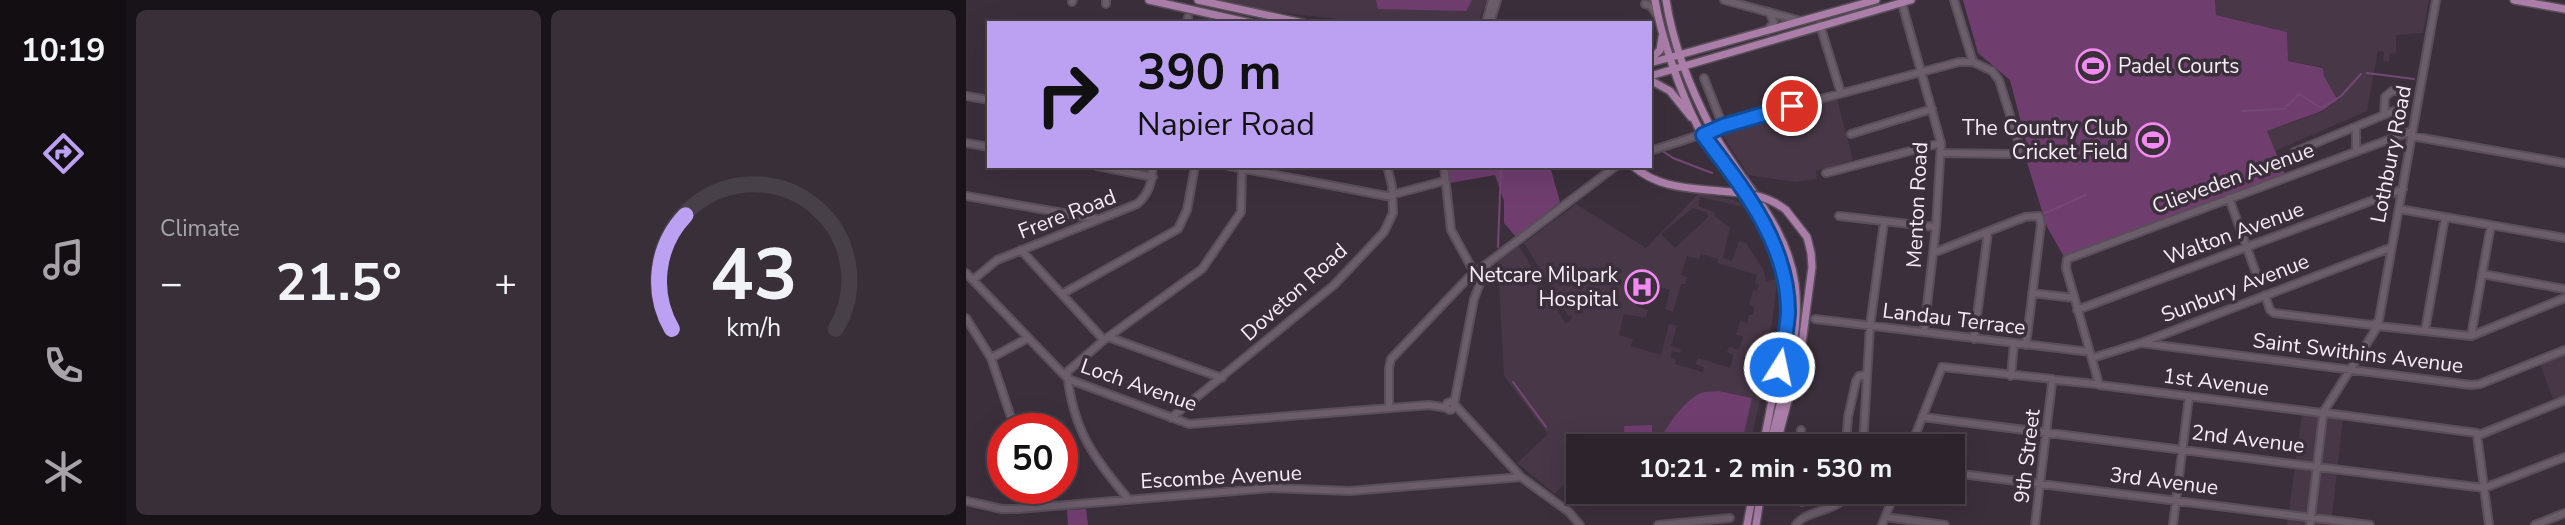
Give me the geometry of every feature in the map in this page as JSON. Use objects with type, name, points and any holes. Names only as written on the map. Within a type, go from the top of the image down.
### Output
[{"type":"main road","points":[[1149,0],[1242,21]]},
{"type":"main road","points":[[1198,0],[1294,21]]},
{"type":"main road","points":[[1656,0],[1670,57],[1698,126],[1767,228],[1785,279],[1788,311],[1786,329],[1765,434]]},
{"type":"main road","points":[[1666,0],[1680,54],[1713,132],[1777,229],[1788,254],[1795,282],[1797,312],[1794,334],[1773,434]]},
{"type":"main road","points":[[1652,61],[1876,0]]},
{"type":"main road","points":[[1652,77],[1911,0]]},
{"type":"main road","points":[[2514,0],[2565,9]]},
{"type":"main road","points":[[1652,59],[1660,50],[1663,34]]},
{"type":"main road","points":[[1652,79],[1670,91],[1698,126]]},
{"type":"main road","points":[[1635,168],[1668,185],[1756,195],[1772,200],[1786,210],[1807,237],[1812,260],[1801,351],[1779,434]]},
{"type":"main road","points":[[1747,525],[1751,504]]},
{"type":"main road","points":[[1756,525],[1759,504]]},
{"type":"street","points":[[1488,21],[1492,0]]},
{"type":"street","points":[[1489,21],[1497,0]]},
{"type":"street","points":[[1724,0],[1753,4],[1769,12],[1801,21]]},
{"type":"street","points":[[1954,0],[1973,62]]},
{"type":"street","name":"Lothbury Road","points":[[2310,521],[2324,413],[2369,338],[2380,314],[2436,0]]},
{"type":"street","name":"Menton Road","points":[[1901,1],[1933,109],[1942,153],[1924,332]]},
{"type":"street","points":[[1645,4],[1651,6],[1658,16]]},
{"type":"street","points":[[1768,30],[1773,22],[1769,12]]},
{"type":"street","points":[[1820,25],[1841,93]]},
{"type":"street","points":[[1652,149],[1713,132],[1723,126],[1841,93],[1959,62],[1973,62],[1992,71],[1999,80],[2019,143],[2018,152],[1942,153]]},
{"type":"street","points":[[1704,78],[1723,126]]},
{"type":"street","points":[[2384,115],[2385,97],[2392,91],[2401,91]]},
{"type":"street","points":[[966,96],[987,100]]},
{"type":"street","points":[[2294,152],[2402,108]]},
{"type":"street","points":[[1851,134],[1933,109]]},
{"type":"street","points":[[2356,127],[2356,151]]},
{"type":"street","points":[[2412,133],[2565,163]]},
{"type":"street","name":"Clieveden Avenue","points":[[2074,298],[2066,260],[2356,151],[2412,133]]},
{"type":"street","points":[[1826,173],[1941,143]]},
{"type":"street","points":[[966,144],[987,147]]},
{"type":"street","points":[[1107,168],[1153,177],[1152,168]]},
{"type":"street","points":[[1062,294],[1178,229],[1187,209],[1195,168]]},
{"type":"street","points":[[1238,168],[1393,195],[1444,181]]},
{"type":"street","name":"Doveton Road","points":[[1171,418],[1344,275],[1389,223],[1393,213],[1393,195],[1387,168]]},
{"type":"street","points":[[1444,168],[1451,230],[1474,278],[1474,299],[1456,390],[1450,405],[1521,477],[1569,512],[1580,525]]},
{"type":"street","points":[[1389,408],[1391,359],[1488,263],[1613,168]]},
{"type":"street","points":[[1129,500],[1086,442],[1079,426],[1068,370],[1106,338],[1192,278],[1206,264],[1241,212],[1242,169]]},
{"type":"street","name":"Frere Road","points":[[974,279],[993,263],[1021,250],[1137,204],[1145,195],[1153,177]]},
{"type":"street","name":"Walton Avenue","points":[[2077,310],[2403,189]]},
{"type":"street","points":[[966,195],[1100,219]]},
{"type":"street","points":[[2229,198],[2256,273]]},
{"type":"street","points":[[2399,209],[2565,238]]},
{"type":"street","points":[[1839,216],[1936,228]]},
{"type":"street","points":[[1933,253],[2025,217],[2039,216],[2026,345]]},
{"type":"street","points":[[2425,331],[2445,217]]},
{"type":"street","points":[[1863,434],[1865,375],[1884,222]]},
{"type":"street","points":[[2471,336],[2491,225]]},
{"type":"street","points":[[1974,339],[1988,232]]},
{"type":"street","name":"Sunbury Avenue","points":[[2091,355],[2141,343],[2390,248]]},
{"type":"street","points":[[1021,250],[1106,338],[1222,378]]},
{"type":"street","name":"Loch Avenue","points":[[966,273],[1068,379],[1196,425],[1450,405]]},
{"type":"street","points":[[2482,275],[2565,289]]},
{"type":"street","points":[[2032,293],[2074,298],[2097,384]]},
{"type":"street","points":[[2265,295],[2274,313],[2471,336],[2565,298]]},
{"type":"street","points":[[966,318],[991,358],[1010,413]]},
{"type":"street","name":"Landau Terrace","points":[[1815,319],[2091,355]]},
{"type":"street","points":[[991,358],[1028,338]]},
{"type":"street","name":"Saint Swithins Avenue","points":[[2141,343],[2476,385],[2565,350]]},
{"type":"street","points":[[2011,376],[2014,344]]},
{"type":"street","name":"1st Avenue","points":[[1922,417],[1944,366],[2479,435]]},
{"type":"street","points":[[1847,434],[1856,381],[1858,377],[1865,375]]},
{"type":"street","name":"9th Street","points":[[2035,525],[2054,382]]},
{"type":"street","points":[[2173,525],[2189,397]]},
{"type":"street","points":[[2489,525],[2479,435],[2565,400]]},
{"type":"street","points":[[1916,434],[1922,417]]},
{"type":"street","name":"2nd Avenue","points":[[1922,417],[2484,488],[2565,457]]},
{"type":"street","points":[[1800,434],[1801,430]]},
{"type":"street","name":"3rd Avenue","points":[[1965,474],[2176,500],[2310,521],[2370,525]]},
{"type":"street","name":"Escombe Avenue","points":[[966,501],[1010,510],[1271,488],[1358,491],[1521,477]]},
{"type":"street","points":[[1796,525],[1800,519],[1839,504]]},
{"type":"street","points":[[1882,525],[1891,504]]},
{"type":"street","points":[[2535,525],[2565,513]]},
{"type":"street","points":[[1886,517],[1945,525]]},
{"type":"street","points":[[1658,525],[1730,518]]},
{"type":"shaded area","points":[[1220,0],[1487,0],[1479,21],[1356,21],[1274,12]]},
{"type":"shaded area","points":[[1376,0],[1472,0],[1466,11],[1378,9]]},
{"type":"shaded area","points":[[1963,0],[2215,0],[2216,15],[2287,32],[2288,61],[2323,68],[2324,76],[2338,100],[2322,111],[2267,131],[2286,177],[2066,260],[2047,227],[2026,159],[2029,153],[2010,80],[1978,53]]},
{"type":"shaded area","points":[[2215,0],[2429,0],[2423,33],[2396,35],[2396,54],[2390,53],[2389,62],[2383,61],[2384,52],[2378,51],[2367,111],[2275,151],[2267,131],[2322,112],[2339,100],[2324,76],[2323,67],[2288,61],[2287,32],[2216,15]]},
{"type":"shaded area","points":[[1837,99],[1853,160],[1816,171],[1817,179],[1795,182],[1748,175],[1723,135],[1727,128]]},
{"type":"shaded area","points":[[1448,168],[1551,168],[1560,202],[1516,237],[1504,223],[1504,201],[1495,175],[1450,183]]},
{"type":"shaded area","points":[[1699,193],[1734,200],[1745,206],[1766,240],[1778,275],[1765,376],[1753,434],[1566,434],[1566,482],[1555,494],[1517,463],[1548,434],[1504,376],[1498,262],[1519,246],[1566,324],[1573,317],[1568,316],[1524,243],[1576,204],[1646,248]],"holes":[[[1700,197],[1744,207],[1763,239],[1777,279],[1766,281],[1763,269],[1746,243],[1739,241],[1732,261],[1723,258],[1730,228],[1715,216],[1714,212],[1698,206]],[[1693,208],[1707,213],[1708,217],[1675,248],[1661,234]],[[1701,254],[1718,259],[1717,263],[1757,275],[1755,283],[1759,285],[1757,291],[1753,290],[1749,305],[1755,307],[1752,315],[1749,315],[1747,323],[1740,321],[1736,335],[1743,337],[1739,350],[1729,347],[1727,352],[1734,355],[1730,368],[1698,358],[1695,364],[1704,367],[1703,372],[1675,364],[1676,359],[1671,357],[1672,351],[1680,353],[1681,349],[1671,346],[1677,326],[1669,324],[1661,355],[1631,346],[1633,339],[1619,335],[1624,314],[1646,318],[1648,310],[1636,306],[1640,294],[1651,298],[1654,289],[1659,291],[1660,287],[1670,290],[1665,309],[1673,312],[1681,284],[1685,284],[1687,277],[1681,275],[1687,256],[1699,259]]]},
{"type":"shaded area","points":[[2565,354],[2565,395],[2553,399],[2540,364]]},
{"type":"shaded area","points":[[1718,391],[1752,398],[1744,434],[1663,434],[1688,401],[1705,392]]},
{"type":"shaded area","points":[[2302,413],[2343,418],[2331,525],[2287,525]]},
{"type":"shaded area","points":[[1652,425],[1652,434],[1624,434],[1624,426]]},
{"type":"shaded area","points":[[1086,509],[1088,525],[1068,525],[1067,510]]},
{"type":"waterway","points":[[2367,73],[2414,79]]},
{"type":"waterway","points":[[2242,111],[2284,109],[2299,94],[2321,108],[2341,96],[2361,74]]},
{"type":"waterway","points":[[1664,152],[1712,173]]},
{"type":"waterway","points":[[1498,247],[1501,168]]},
{"type":"waterway","points":[[2045,213],[2086,195]]},
{"type":"waterway","points":[[1513,382],[1546,427]]},
{"type":"place","name":"Padel Courts","points":[[2093,66]]},
{"type":"place","name":"The Country Club Cricket Field","points":[[2153,140]]},
{"type":"place","name":"Netcare Milpark Hospital","points":[[1642,287]]},
{"type":"route","points":[[1779,367],[1788,311],[1780,261],[1761,217],[1703,135],[1723,126],[1792,106]]}]
